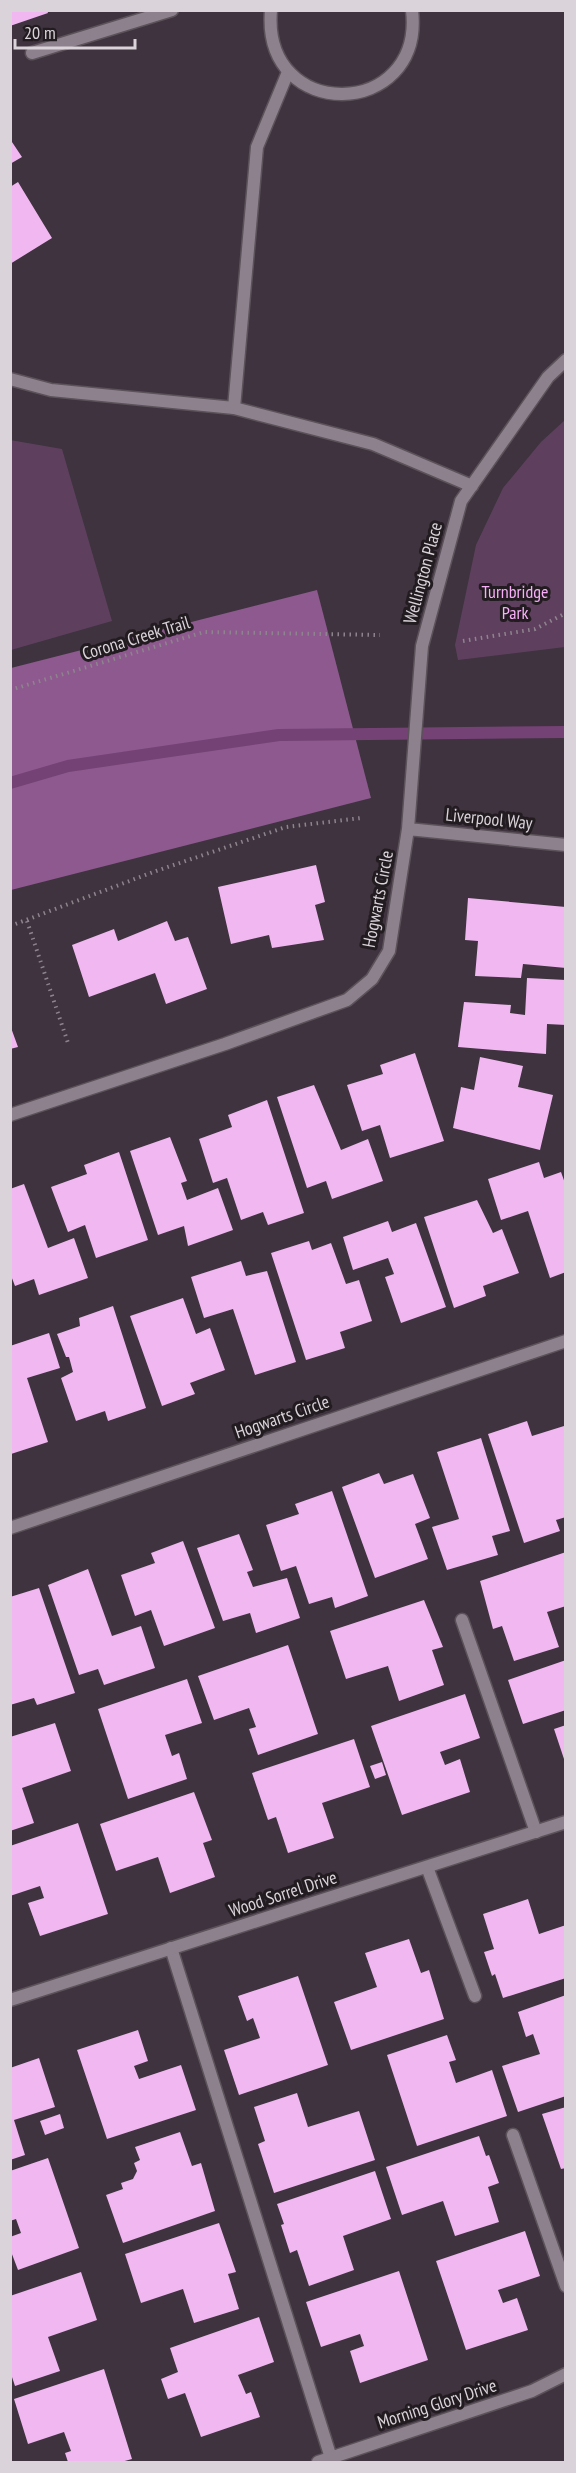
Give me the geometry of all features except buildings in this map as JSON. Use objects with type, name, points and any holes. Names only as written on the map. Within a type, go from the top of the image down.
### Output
[{"type":"street","points":[[32,53],[172,10]]},
{"type":"street","points":[[270,10],[269,29],[275,52],[288,72],[306,87],[328,94],[352,95],[377,87],[395,72],[409,51],[414,27],[412,10]]},
{"type":"street","points":[[234,408],[257,147],[288,72]]},
{"type":"street","name":"Wellington Place","points":[[408,829],[422,646],[461,501],[548,377],[566,360]]},
{"type":"street","points":[[10,379],[51,390],[234,408],[373,444],[472,486]]},
{"type":"street","name":"Liverpool Way","points":[[408,829],[566,845]]},
{"type":"street","name":"Hogwarts Circle","points":[[10,1115],[225,1044],[347,1000],[372,979],[389,951],[408,829]]},
{"type":"street","name":"Hogwarts Circle","points":[[10,1528],[566,1341]]},
{"type":"street","points":[[462,1620],[536,1832]]},
{"type":"street","name":"Wood Sorrel Drive","points":[[10,2000],[566,1822]]},
{"type":"street","points":[[427,1867],[475,1996]]},
{"type":"street","points":[[171,1948],[325,2461]]},
{"type":"street","points":[[513,2135],[566,2286]]},
{"type":"street","name":"Morning Glory Drive","points":[[325,2461],[532,2391],[566,2374]]},
{"type":"path","points":[[463,641],[535,629],[566,613]]},
{"type":"path","name":"Corona Creek Trail","points":[[10,690],[204,632],[380,636]]},
{"type":"path","points":[[10,926],[156,871],[286,826],[361,818]]},
{"type":"path","points":[[27,921],[69,1046]]},
{"type":"green space","name":"Turnbridge Park","points":[[565,420],[565,647],[458,660],[455,645],[476,545],[503,488],[541,442]]},
{"type":"green space","points":[[10,440],[62,449],[112,621],[11,650]]},
{"type":"shaded area","points":[[317,590],[371,798],[11,890],[11,668]]},
{"type":"waterway","points":[[10,783],[68,766],[279,735],[566,732]]}]
